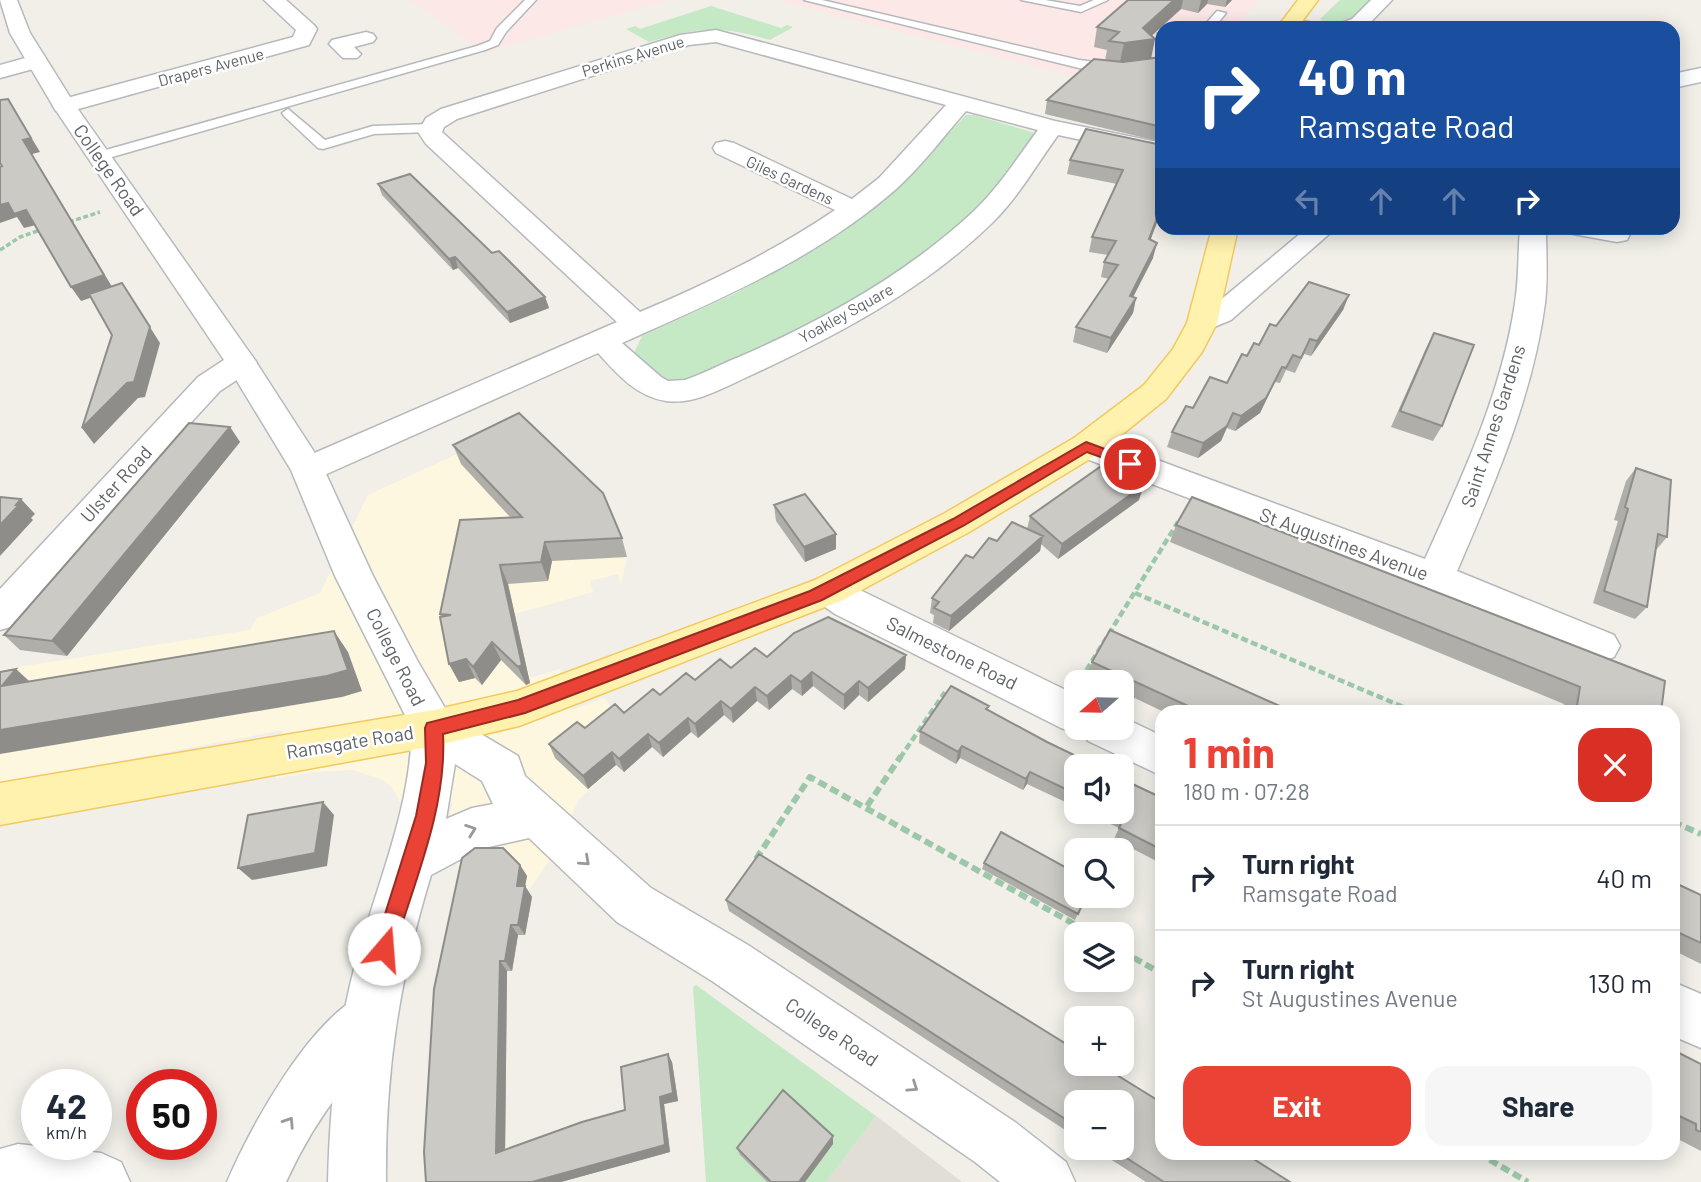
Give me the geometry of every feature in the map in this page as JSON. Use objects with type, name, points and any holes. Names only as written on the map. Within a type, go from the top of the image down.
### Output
[{"type":"main road","points":[[1292,21],[1308,0]]},
{"type":"main road","name":"Ramsgate Road","points":[[0,804],[434,728],[519,708],[829,590],[958,522],[1086,446],[1156,392],[1187,352],[1202,323],[1223,235]]},
{"type":"street","name":"College Road","points":[[7,0],[20,33],[64,106],[241,363],[308,469],[354,576],[402,672],[434,728],[502,770],[505,786],[534,816],[634,905],[730,963],[995,1142],[1046,1182]]},
{"type":"street","points":[[274,0],[307,29],[302,41]]},
{"type":"street","points":[[1361,21],[1382,0]]},
{"type":"street","name":"Perkins Avenue","points":[[430,128],[449,114],[687,39],[707,36],[725,37],[1052,127],[1155,149]]},
{"type":"street","name":"Drapers Avenue","points":[[64,106],[302,41],[344,49],[366,38]]},
{"type":"street","points":[[0,72],[36,61]]},
{"type":"street","points":[[1680,80],[1701,75]]},
{"type":"street","points":[[308,469],[734,282],[803,244],[888,183],[961,102]]},
{"type":"street","name":"Yoakley Square","points":[[602,340],[651,386],[667,391],[692,389],[748,365],[863,307],[922,268],[986,214],[1052,127]]},
{"type":"street","points":[[430,128],[430,136],[637,325]]},
{"type":"street","name":"Giles Gardens","points":[[727,148],[819,195],[855,209]]},
{"type":"street","points":[[1202,323],[1221,314],[1315,235]]},
{"type":"street","name":"Saint Annes Gardens","points":[[1435,578],[1475,488],[1515,368],[1530,303],[1533,235]]},
{"type":"street","name":"Ulster Road","points":[[0,615],[200,393],[241,363]]},
{"type":"street","name":"St Augustines Avenue","points":[[1086,446],[1435,578],[1600,646]]},
{"type":"street","name":"Salmestone Road","points":[[829,590],[849,603],[1064,709]]},
{"type":"street","points":[[357,1182],[357,1105],[368,1018],[384,949],[413,860],[435,763],[434,728]]},
{"type":"street","points":[[1127,740],[1155,754]]},
{"type":"street","points":[[413,860],[472,829],[534,816]]},
{"type":"street","points":[[1680,1012],[1701,1022]]},
{"type":"street","points":[[256,1182],[267,1157],[333,1054],[368,1018]]},
{"type":"street","points":[[0,1178],[18,1173],[101,1182]]},
{"type":"lane","points":[[100,156],[481,48],[494,43],[501,30],[531,0]]},
{"type":"lane","points":[[809,0],[1061,59],[1120,69],[1155,65]]},
{"type":"lane","points":[[1026,0],[1081,9],[1103,0]]},
{"type":"lane","points":[[1214,21],[1221,13]]},
{"type":"lane","points":[[1061,59],[1074,47]]},
{"type":"lane","points":[[288,113],[323,145],[373,130],[430,128]]},
{"type":"path","points":[[1142,30],[1155,33]]},
{"type":"path","points":[[57,225],[131,203]]},
{"type":"path","points":[[0,250],[20,237],[45,229]]},
{"type":"path","points":[[1135,593],[1197,489]]},
{"type":"path","points":[[1086,670],[1132,592],[1399,705]]},
{"type":"path","points":[[867,807],[967,661]]},
{"type":"path","points":[[749,869],[810,777],[1071,922]]},
{"type":"path","points":[[1680,825],[1701,834]]},
{"type":"path","points":[[1134,958],[1155,970]]},
{"type":"path","points":[[1490,1160],[1528,1182]]},
{"type":"shaded area","points":[[410,0],[669,0],[484,53]]},
{"type":"shaded area","points":[[776,0],[1259,0],[1241,21],[1155,21],[1155,84],[1107,85]]},
{"type":"shaded area","points":[[479,444],[627,557],[621,585],[618,574],[590,581],[593,592],[515,614],[530,678],[560,669],[571,710],[604,698],[619,718],[652,747],[624,772],[616,766],[579,799],[552,856],[524,897],[464,899],[449,817],[453,803],[401,804],[393,789],[383,780],[353,770],[276,778],[283,730],[0,784],[0,670],[250,630],[257,618],[320,593],[368,495]]},
{"type":"shaded area","points":[[876,1116],[896,1131],[962,1182],[826,1182]]},
{"type":"green space","points":[[1340,0],[1373,0],[1353,21],[1320,19]]},
{"type":"green space","points":[[711,6],[781,28],[787,25],[793,27],[770,40],[737,32],[709,30],[682,33],[649,42],[626,29],[635,26],[640,29]]},
{"type":"green space","points":[[966,115],[1035,133],[987,205],[919,260],[821,321],[692,382],[667,381],[634,353],[642,336],[736,293],[808,252],[865,214],[898,188]]},
{"type":"green space","points":[[696,985],[876,1116],[826,1182],[805,1182],[833,1144],[740,1155],[767,1182],[706,1182],[693,987]]},
{"type":"building","points":[[1128,0],[1174,0],[1143,28],[1155,39],[1124,43],[1109,41],[1119,32],[1097,27]]},
{"type":"building","points":[[1155,58],[1155,125],[1047,100],[1094,59],[1123,62]]},
{"type":"building","points":[[8,99],[31,138],[23,140],[104,275],[71,287],[26,210],[14,214],[8,203],[0,205],[0,100]]},
{"type":"building","points":[[1086,129],[1155,144],[1155,223],[1149,239],[1157,243],[1130,296],[1136,298],[1111,338],[1076,327],[1118,265],[1104,262],[1116,241],[1092,237],[1123,170],[1070,160]]},
{"type":"building","points":[[410,174],[492,253],[499,251],[545,297],[507,312],[455,257],[449,259],[378,184]]},
{"type":"building","points":[[1309,282],[1349,295],[1317,341],[1310,339],[1301,358],[1293,355],[1286,368],[1282,367],[1266,398],[1241,416],[1233,413],[1227,426],[1203,443],[1172,432],[1186,406],[1193,408],[1210,377],[1227,383],[1242,354],[1247,356],[1254,343],[1259,345],[1270,324],[1276,326]]},
{"type":"building","points":[[122,283],[150,327],[134,382],[127,383],[82,428],[112,335],[89,294]]},
{"type":"building","points":[[1434,333],[1474,345],[1442,426],[1400,411]]},
{"type":"building","points":[[519,413],[603,493],[622,538],[545,542],[541,562],[500,565],[522,665],[518,667],[492,642],[473,667],[466,659],[449,664],[440,617],[451,615],[440,614],[460,520],[522,517],[453,445]]},
{"type":"building","points":[[189,423],[230,427],[52,641],[4,635]]},
{"type":"building","points":[[1100,467],[1144,485],[1062,544],[1030,516]]},
{"type":"building","points":[[1636,468],[1671,480],[1667,537],[1658,534],[1647,607],[1604,591],[1628,509],[1625,507]]},
{"type":"building","points":[[805,494],[836,534],[804,547],[774,505]]},
{"type":"building","points":[[0,497],[21,499],[16,505],[19,505],[0,525]]},
{"type":"building","points":[[1192,497],[1665,681],[1662,705],[1577,705],[1580,687],[1176,525]]},
{"type":"building","points":[[1012,522],[1043,536],[951,616],[934,608],[939,602],[932,598],[966,555],[973,558],[989,538],[997,541]]},
{"type":"building","points":[[828,617],[906,655],[868,688],[859,681],[844,695],[812,672],[801,682],[791,675],[767,696],[755,687],[731,709],[721,701],[695,724],[688,718],[659,743],[648,734],[619,759],[612,752],[583,776],[549,744],[577,722],[585,728],[615,704],[624,713],[653,689],[660,695],[686,673],[695,680],[720,659],[731,668],[755,648],[767,657],[794,633]]},
{"type":"building","points":[[1110,630],[1277,705],[1186,705],[1134,681],[1134,670],[1109,670],[1092,662]]},
{"type":"building","points":[[334,631],[348,670],[327,676],[0,730],[0,672],[16,669],[2,686]]},
{"type":"building","points":[[951,686],[989,706],[986,709],[1072,754],[1064,754],[1064,788],[1030,772],[1026,779],[962,746],[958,752],[920,731]]},
{"type":"building","points":[[1134,785],[1155,795],[1155,846],[1119,828],[1121,824],[1134,824]]},
{"type":"building","points":[[323,802],[315,853],[238,868],[248,815]]},
{"type":"building","points":[[1001,832],[1064,866],[1064,906],[984,863]]},
{"type":"building","points":[[475,848],[503,848],[520,865],[517,886],[525,886],[518,925],[511,925],[505,961],[500,961],[496,1153],[582,1122],[625,1110],[621,1067],[668,1054],[673,1093],[660,1097],[665,1145],[532,1182],[426,1182],[424,1152],[434,989],[462,858]]},
{"type":"building","points":[[759,854],[1064,1043],[1064,1076],[1118,1076],[1155,1099],[1155,1160],[1255,1160],[1290,1182],[1164,1182],[1130,1160],[1134,1160],[1134,1090],[1064,1090],[1064,1118],[726,900]]},
{"type":"building","points":[[1680,885],[1701,895],[1701,943],[1680,933]]},
{"type":"building","points":[[1067,908],[1081,908],[1078,914]]},
{"type":"building","points":[[1680,1054],[1701,1064],[1701,1132],[1696,1130],[1696,1124],[1680,1116]]},
{"type":"building","points":[[783,1090],[833,1136],[799,1182],[771,1182],[737,1148]]},
{"type":"route","points":[[384,949],[425,816],[435,763],[434,728],[519,708],[829,590],[958,522],[1086,446],[1130,464]]}]
